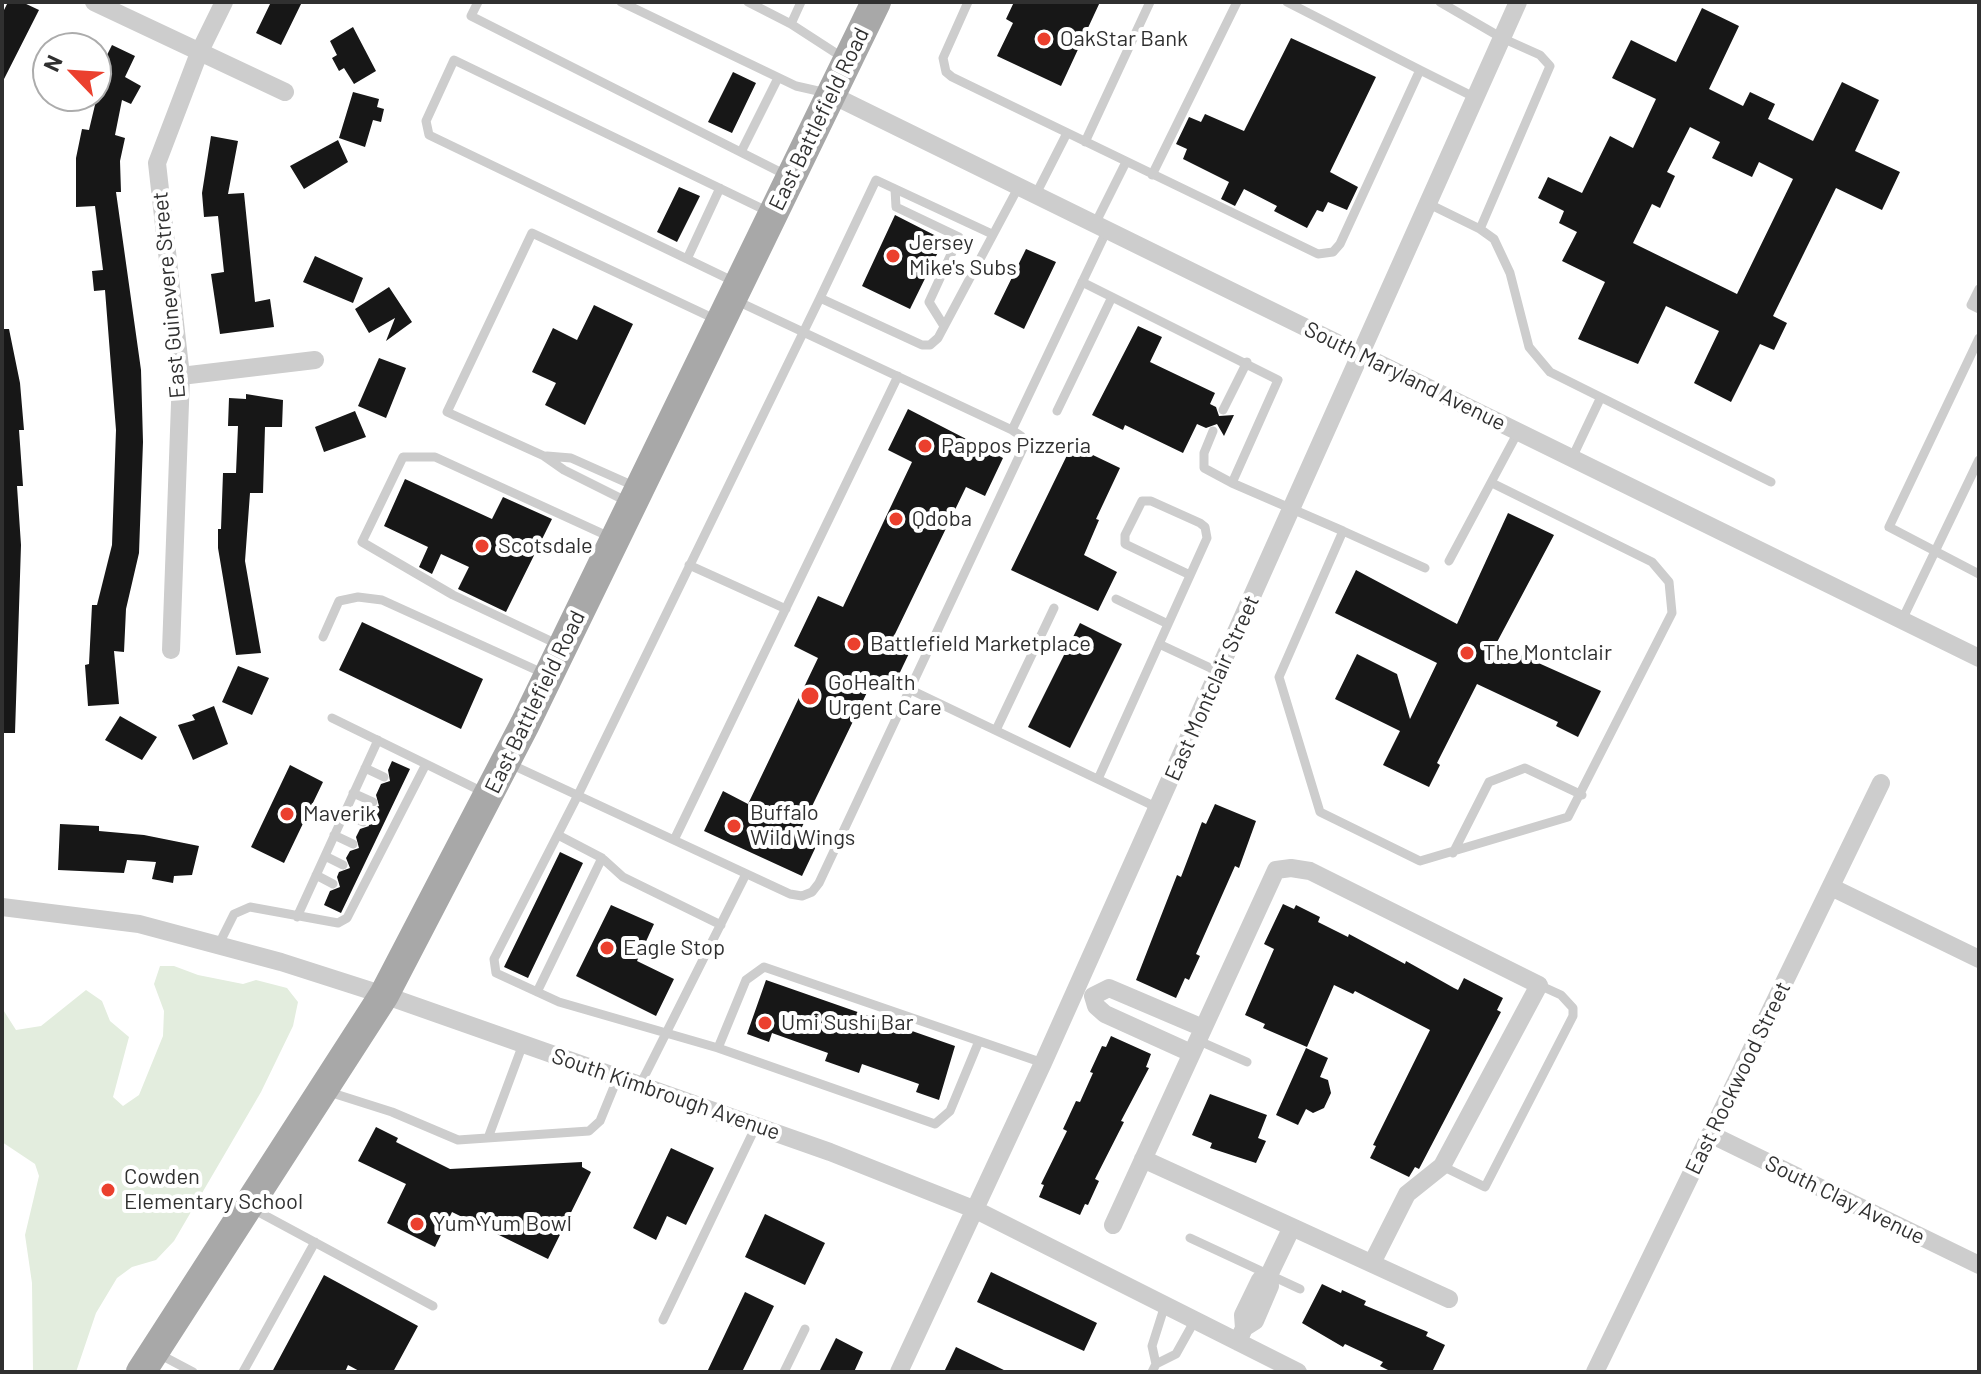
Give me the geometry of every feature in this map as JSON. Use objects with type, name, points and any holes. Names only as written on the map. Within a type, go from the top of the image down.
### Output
[{"type":"main road","name":"East Battlefield Road","points":[[147,1362],[384,995],[563,647],[876,2]]},
{"type":"street","points":[[94,2],[285,92]]},
{"type":"street","name":"East Guinevere Street","points":[[171,650],[181,376],[157,163],[199,53],[224,2]]},
{"type":"street","name":"East Montclair Street","points":[[899,1372],[1043,1063],[1084,993],[1158,808],[1518,2]]},
{"type":"street","name":"South Maryland Avenue","points":[[830,94],[1979,658]]},
{"type":"street","points":[[181,376],[315,360]]},
{"type":"street","name":"East Rockwood Street","points":[[1595,1372],[1881,783]]},
{"type":"street","points":[[1113,1225],[1276,870],[1291,868],[1310,871],[1539,985],[1442,1166],[1407,1194],[1372,1263]]},
{"type":"street","points":[[1831,887],[1979,959]]},
{"type":"street","name":"South Kimbrough Avenue","points":[[2,907],[139,924],[219,944],[384,995],[756,1126],[895,1176],[976,1210],[1195,1320],[1241,1335],[1298,1372]]},
{"type":"street","points":[[1084,993],[1109,988],[1197,1040]]},
{"type":"street","points":[[1084,993],[1105,1014],[1197,1040]]},
{"type":"street","name":"South Clay Avenue","points":[[1710,1134],[1979,1265]]},
{"type":"street","points":[[1143,1159],[1449,1299]]},
{"type":"street","points":[[1241,1335],[1255,1321],[1270,1286],[1269,1275],[1292,1227]]},
{"type":"lane","points":[[478,2],[471,16],[790,177]]},
{"type":"lane","points":[[621,2],[796,86],[830,94]]},
{"type":"lane","points":[[748,2],[791,24],[847,60]]},
{"type":"lane","points":[[791,24],[801,2]]},
{"type":"lane","points":[[968,2],[943,58],[946,72],[1310,252],[1326,255],[1340,244],[1420,70]]},
{"type":"lane","points":[[1085,142],[1150,2]]},
{"type":"lane","points":[[1152,175],[1237,2]]},
{"type":"lane","points":[[1287,2],[1476,98]]},
{"type":"lane","points":[[1443,3],[1502,38],[1540,55],[1550,66],[1480,229]]},
{"type":"lane","points":[[730,301],[687,259],[429,135],[426,121],[454,60],[773,214]]},
{"type":"lane","points":[[741,152],[778,78]]},
{"type":"lane","points":[[820,298],[922,345],[930,345],[944,326],[992,234],[1067,133]]},
{"type":"lane","points":[[1012,430],[1082,282],[1126,162]]},
{"type":"lane","points":[[979,1041],[950,1111],[935,1124],[718,1048],[668,1036],[537,992],[496,973],[494,959],[578,795],[876,180],[992,234]]},
{"type":"lane","points":[[687,259],[720,188]]},
{"type":"lane","points":[[895,189],[896,207],[959,237],[929,302],[944,326]]},
{"type":"lane","points":[[1429,204],[1494,239],[1503,254],[1524,335],[1534,354],[1560,379],[1771,482]]},
{"type":"lane","points":[[505,761],[790,894],[802,896],[812,892],[911,690],[1024,446],[1021,436],[1012,430],[802,332],[730,301],[532,233],[447,412],[544,456],[564,470],[636,496]]},
{"type":"lane","points":[[1082,282],[1272,374],[1278,380],[1278,388],[1232,483]]},
{"type":"lane","points":[[1979,289],[1971,305],[1979,309]]},
{"type":"lane","points":[[1057,411],[1112,297]]},
{"type":"lane","points":[[1979,338],[1889,527],[1979,574]]},
{"type":"lane","points":[[1223,410],[1247,362]]},
{"type":"lane","points":[[674,840],[898,376]]},
{"type":"lane","points":[[1572,458],[1600,399]]},
{"type":"lane","points":[[1213,431],[1204,453],[1204,468],[1425,568]]},
{"type":"lane","points":[[1449,561],[1518,432]]},
{"type":"lane","points":[[544,456],[571,458],[636,496]]},
{"type":"lane","points":[[563,647],[453,595],[362,542],[403,457],[435,457],[615,539]]},
{"type":"lane","points":[[1902,620],[1979,460]]},
{"type":"lane","points":[[1343,531],[1279,677],[1320,812],[1420,861],[1568,817],[1667,627],[1673,599],[1669,582],[1652,562],[1492,483]]},
{"type":"lane","points":[[1098,779],[1207,538],[1205,527],[1151,501],[1142,501],[1125,535],[1125,544],[1190,575]]},
{"type":"lane","points":[[689,565],[786,609]]},
{"type":"lane","points":[[323,637],[339,601],[358,597],[382,600],[548,675]]},
{"type":"lane","points":[[1116,599],[1168,624]]},
{"type":"lane","points":[[996,730],[1054,608]]},
{"type":"lane","points":[[1159,644],[1219,672]]},
{"type":"lane","points":[[911,690],[1158,808]]},
{"type":"lane","points":[[332,718],[488,795]]},
{"type":"lane","points":[[297,917],[378,740]]},
{"type":"lane","points":[[219,944],[234,914],[250,907],[338,923],[347,918],[355,894],[386,832],[400,815],[426,764]]},
{"type":"lane","points":[[365,768],[384,777]]},
{"type":"lane","points":[[1453,853],[1489,782],[1525,768],[1582,795]]},
{"type":"lane","points":[[402,785],[413,789]]},
{"type":"lane","points":[[353,793],[373,802]]},
{"type":"lane","points":[[390,810],[400,815]]},
{"type":"lane","points":[[344,813],[363,822]]},
{"type":"lane","points":[[334,835],[353,844]]},
{"type":"lane","points":[[558,835],[602,858],[623,877],[721,925]]},
{"type":"lane","points":[[325,856],[343,865]]},
{"type":"lane","points":[[537,992],[602,858]]},
{"type":"lane","points":[[640,1085],[668,1036],[746,874]]},
{"type":"lane","points":[[316,875],[333,884]]},
{"type":"lane","points":[[718,1048],[746,980],[764,967],[1043,1063]]},
{"type":"lane","points":[[1442,1166],[1485,1187],[1573,1016],[1573,1008],[1561,995],[1539,985]]},
{"type":"lane","points":[[1197,1040],[1247,1062]]},
{"type":"lane","points":[[488,1138],[523,1044]]},
{"type":"lane","points":[[323,1090],[392,1112],[458,1140],[589,1131],[600,1121],[618,1077]]},
{"type":"lane","points":[[663,1320],[756,1126]]},
{"type":"lane","points":[[248,1206],[433,1306]]},
{"type":"lane","points":[[1190,1238],[1300,1289]]},
{"type":"lane","points":[[243,1372],[315,1242]]},
{"type":"lane","points":[[1165,1305],[1152,1346],[1154,1368],[1176,1354],[1195,1320]]},
{"type":"lane","points":[[784,1372],[805,1329]]},
{"type":"lane","points":[[147,1362],[193,1372]]},
{"type":"green space","name":"Cowden Elementary School","points":[[160,966],[174,966],[198,975],[243,984],[256,980],[287,988],[298,1002],[293,1026],[261,1092],[174,1241],[156,1260],[132,1267],[117,1278],[96,1313],[76,1372],[33,1372],[32,1283],[25,1235],[39,1176],[35,1164],[2,1142],[2,1008],[16,1030],[41,1026],[86,990],[102,1001],[110,1021],[129,1037],[113,1097],[123,1106],[139,1095],[163,1036],[164,1011],[154,984]]},
{"type":"building","points":[[8,2],[22,2],[39,10],[2,83],[2,14]]},
{"type":"building","points":[[271,2],[302,2],[281,45],[256,33]]},
{"type":"building","name":"OakStar Bank","points":[[1014,2],[1100,2],[1061,86],[997,56],[1013,23],[1006,19]]},
{"type":"building","points":[[1702,8],[1739,26],[1709,89],[1743,106],[1750,92],[1775,104],[1768,119],[1813,141],[1842,82],[1879,100],[1855,151],[1900,172],[1882,210],[1836,188],[1773,316],[1787,323],[1774,350],[1760,344],[1731,402],[1694,383],[1719,331],[1666,306],[1638,364],[1578,339],[1605,282],[1562,261],[1577,232],[1559,223],[1564,211],[1538,198],[1548,177],[1582,193],[1610,136],[1633,148],[1656,99],[1612,78],[1631,40],[1676,62]],"holes":[[[1690,127],[1720,142],[1712,158],[1752,177],[1759,162],[1793,179],[1737,294],[1633,243],[1652,204],[1660,208],[1675,176],[1667,172]]]},
{"type":"building","points":[[353,27],[376,71],[354,84],[344,68],[339,71],[332,58],[337,55],[330,41]]},
{"type":"building","points":[[1291,38],[1376,77],[1330,172],[1358,187],[1347,210],[1328,202],[1323,212],[1317,210],[1307,228],[1274,211],[1277,206],[1244,189],[1235,206],[1221,199],[1229,182],[1183,159],[1187,149],[1176,144],[1189,117],[1201,122],[1205,114],[1244,131]]},
{"type":"building","points":[[112,45],[135,56],[125,77],[141,86],[131,104],[122,100],[115,135],[125,138],[120,161],[121,192],[116,192],[141,370],[143,442],[139,553],[126,609],[124,652],[114,651],[119,704],[88,706],[85,665],[89,664],[92,605],[97,605],[112,545],[116,430],[105,290],[94,291],[92,271],[103,270],[95,206],[76,207],[76,158],[82,129],[89,130],[93,112],[112,112]]},
{"type":"building","points":[[733,72],[756,83],[732,133],[708,122]]},
{"type":"building","points":[[353,92],[379,99],[377,107],[384,109],[381,122],[373,120],[365,147],[339,138]]},
{"type":"building","points":[[211,136],[238,141],[228,194],[244,193],[255,302],[270,299],[274,327],[220,334],[211,274],[224,272],[218,216],[204,217],[202,193]]},
{"type":"building","points":[[338,140],[348,162],[304,189],[290,166]]},
{"type":"building","points":[[679,187],[700,196],[677,242],[657,232]]},
{"type":"building","points":[[895,215],[944,240],[910,309],[862,286]]},
{"type":"building","points":[[1026,249],[1056,262],[1024,329],[994,314]]},
{"type":"building","points":[[315,256],[363,278],[353,303],[303,282]]},
{"type":"building","points":[[389,287],[412,322],[386,341],[395,318],[369,333],[355,309]]},
{"type":"building","points":[[594,305],[633,324],[585,425],[545,405],[556,383],[532,372],[553,328],[577,340]]},
{"type":"building","points":[[1138,326],[1162,337],[1150,362],[1215,393],[1210,404],[1216,407],[1219,416],[1234,415],[1224,436],[1217,424],[1206,428],[1197,424],[1183,453],[1125,425],[1123,430],[1092,415]]},
{"type":"building","points":[[2,329],[9,329],[20,383],[24,430],[19,430],[23,486],[17,486],[21,545],[15,733],[2,733]]},
{"type":"building","points":[[379,358],[406,368],[386,418],[358,406]]},
{"type":"building","points":[[246,394],[283,400],[282,427],[265,427],[263,493],[250,493],[245,561],[261,653],[236,655],[218,548],[218,529],[221,529],[223,473],[236,473],[238,426],[228,426],[229,398],[246,399]]},
{"type":"building","name":"Battlefield Marketplace","points":[[908,409],[1003,458],[985,496],[966,487],[895,634],[914,643],[891,691],[872,682],[801,829],[820,838],[802,876],[704,831],[723,791],[748,804],[818,658],[794,646],[818,596],[843,607],[912,462],[888,450]]},
{"type":"building","points":[[355,411],[366,437],[324,452],[315,427]]},
{"type":"building","points":[[1072,445],[1120,468],[1096,519],[1099,520],[1084,555],[1117,572],[1098,611],[1011,570]]},
{"type":"building","name":"Scotsdale","points":[[405,479],[492,519],[503,497],[552,519],[506,612],[458,589],[469,567],[441,554],[432,574],[419,567],[428,547],[384,526]]},
{"type":"building","name":"The Montclair","points":[[1508,513],[1554,535],[1496,644],[1601,691],[1578,737],[1556,726],[1558,722],[1477,684],[1437,763],[1440,765],[1429,787],[1383,765],[1400,731],[1335,699],[1357,654],[1397,674],[1410,719],[1437,663],[1335,613],[1356,570],[1457,624]]},
{"type":"building","points":[[362,622],[483,679],[461,729],[339,670]]},
{"type":"building","points":[[1080,623],[1122,644],[1070,748],[1028,727]]},
{"type":"building","points":[[238,666],[269,678],[252,715],[222,702]]},
{"type":"building","points":[[214,706],[228,744],[193,760],[178,725],[195,720],[192,715]]},
{"type":"building","points":[[120,716],[157,737],[142,760],[105,740]]},
{"type":"building","name":"Maverik","points":[[392,761],[410,769],[341,913],[324,905],[330,891],[340,887],[339,872],[350,868],[346,858],[350,851],[359,848],[356,837],[360,829],[369,826],[366,815],[369,809],[379,806],[376,795],[381,784],[390,781],[388,770]]},
{"type":"building","name":"Maverik","points":[[290,765],[323,782],[284,863],[251,847]]},
{"type":"building","points":[[1215,804],[1256,821],[1239,868],[1235,866],[1196,954],[1200,956],[1176,998],[1136,980],[1177,875],[1181,877],[1202,822],[1206,824]]},
{"type":"building","points":[[60,824],[99,826],[99,831],[144,835],[199,846],[192,875],[174,876],[173,883],[152,879],[156,862],[127,860],[124,873],[58,870]]},
{"type":"building","points":[[560,852],[583,863],[528,978],[504,967]]},
{"type":"building","points":[[1283,904],[1294,909],[1296,905],[1320,917],[1318,922],[1348,937],[1349,934],[1405,964],[1406,961],[1458,990],[1464,978],[1503,998],[1497,1010],[1501,1012],[1419,1169],[1415,1167],[1409,1177],[1370,1158],[1376,1146],[1373,1145],[1430,1030],[1355,991],[1353,994],[1334,985],[1307,1047],[1263,1028],[1265,1024],[1245,1015],[1274,949],[1264,944]]},
{"type":"building","points":[[611,905],[654,924],[637,961],[674,979],[656,1016],[576,976]]},
{"type":"building","points":[[766,980],[955,1046],[939,1100],[916,1092],[919,1084],[862,1064],[859,1073],[825,1061],[828,1053],[772,1033],[769,1042],[747,1034]]},
{"type":"building","points":[[1111,1036],[1151,1054],[1146,1067],[1149,1068],[1095,1179],[1099,1181],[1088,1205],[1085,1204],[1080,1215],[1039,1197],[1044,1185],[1041,1184],[1067,1131],[1063,1129],[1076,1101],[1080,1102],[1093,1073],[1090,1072],[1102,1046],[1106,1047]]},
{"type":"building","points":[[1306,1048],[1328,1058],[1320,1077],[1328,1080],[1331,1093],[1324,1108],[1313,1113],[1306,1109],[1298,1125],[1276,1115]]},
{"type":"building","points":[[1210,1094],[1267,1115],[1258,1138],[1266,1141],[1256,1163],[1210,1148],[1212,1143],[1192,1135]]},
{"type":"building","points":[[376,1127],[398,1138],[396,1142],[450,1169],[582,1162],[582,1167],[591,1172],[548,1259],[452,1212],[435,1247],[387,1223],[406,1184],[358,1161]]},
{"type":"building","points":[[671,1148],[714,1168],[686,1225],[667,1216],[656,1240],[633,1228]]},
{"type":"building","points":[[765,1214],[825,1243],[805,1285],[745,1257]]},
{"type":"building","points":[[991,1272],[1097,1323],[1084,1351],[977,1302]]},
{"type":"building","points":[[324,1275],[418,1326],[393,1372],[361,1372],[348,1365],[345,1372],[272,1372]]},
{"type":"building","points":[[1322,1284],[1366,1301],[1364,1305],[1428,1332],[1426,1336],[1445,1345],[1432,1372],[1392,1372],[1380,1366],[1383,1362],[1345,1344],[1343,1347],[1302,1323]]},
{"type":"building","points":[[745,1292],[774,1306],[742,1372],[707,1372]]},
{"type":"building","points":[[836,1338],[863,1352],[854,1372],[819,1372]]},
{"type":"building","points":[[956,1347],[1008,1372],[944,1372]]},
{"type":"place","name":"OakStar Bank","points":[[1044,39]]},
{"type":"place","name":"Jersey Mike's Subs","points":[[893,256]]},
{"type":"place","name":"Pappos Pizzeria","points":[[925,446]]},
{"type":"place","name":"Qdoba","points":[[896,519]]},
{"type":"place","name":"Scotsdale","points":[[482,546]]},
{"type":"place","name":"Battlefield Marketplace","points":[[854,644]]},
{"type":"place","name":"The Montclair","points":[[1467,653]]},
{"type":"place","name":"GoHealth Urgent Care","points":[[810,696]]},
{"type":"place","name":"Maverik","points":[[287,814]]},
{"type":"place","name":"Buffalo Wild Wings","points":[[734,826]]},
{"type":"place","name":"Eagle Stop","points":[[607,948]]},
{"type":"place","name":"Umi Sushi Bar","points":[[765,1023]]},
{"type":"place","name":"Cowden Elementary School","points":[[108,1190]]},
{"type":"place","name":"Yum Yum Bowl","points":[[417,1224]]}]
